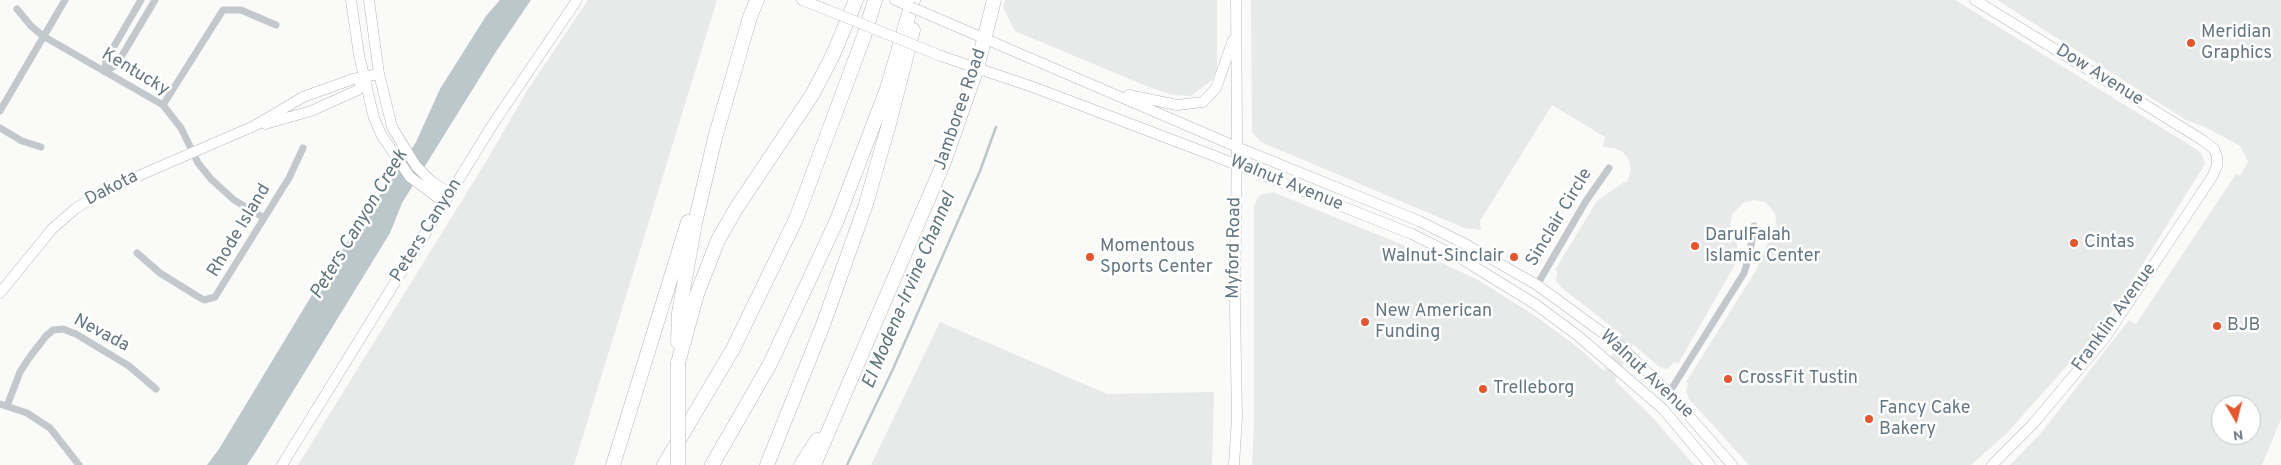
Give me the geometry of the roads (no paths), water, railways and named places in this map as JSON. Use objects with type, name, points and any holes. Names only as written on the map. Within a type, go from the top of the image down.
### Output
[{"type":"highway","points":[[613,465],[715,138],[750,17],[757,0]]},
{"type":"highway","points":[[678,363],[697,294],[718,240],[737,207],[812,95],[832,57],[856,0]]},
{"type":"highway","points":[[664,465],[733,349],[796,219],[864,36],[875,0]]},
{"type":"highway","points":[[712,465],[770,364],[837,220],[887,89],[913,0]]},
{"type":"highway","points":[[767,465],[816,343],[866,204],[906,59],[918,0]]},
{"type":"highway","name":"Jamboree Road","points":[[814,465],[944,162],[977,68],[994,0]]},
{"type":"highway","points":[[678,465],[679,313],[695,223],[715,138]]},
{"type":"highway","points":[[801,465],[841,402]]},
{"type":"street","points":[[0,111],[65,0]]},
{"type":"street","points":[[105,72],[106,60],[141,0]]},
{"type":"street","points":[[105,72],[118,64],[154,0]]},
{"type":"street","points":[[351,0],[364,78],[374,118],[393,154],[410,177],[426,190],[447,198]]},
{"type":"street","points":[[370,0],[378,74],[392,127],[400,143],[416,166],[447,198]]},
{"type":"street","name":"Peters Canyon","points":[[282,465],[493,124],[577,0]]},
{"type":"street","name":"Walnut Avenue","points":[[802,0],[941,56],[1237,164],[1412,234],[1460,258],[1535,304],[1578,335],[1663,408],[1710,465]]},
{"type":"street","name":"Walnut Avenue","points":[[895,0],[1237,146],[1419,221],[1467,245],[1537,285],[1618,344],[1669,393],[1732,465]]},
{"type":"street","name":"Myford Road","points":[[1234,465],[1236,417],[1236,0]]},
{"type":"street","name":"Dow Avenue","points":[[1975,0],[2204,141],[2214,149],[2218,157]]},
{"type":"street","name":"Kentucky","points":[[17,10],[43,36],[163,106],[181,128],[198,163],[220,189],[264,218]]},
{"type":"street","points":[[163,106],[223,10],[241,10],[276,24]]},
{"type":"street","points":[[124,28],[134,34]]},
{"type":"street","points":[[1094,85],[1155,102],[1177,105],[1197,104],[1210,96],[1216,88],[1236,32]]},
{"type":"street","name":"Dakota","points":[[0,293],[52,229],[75,209],[101,192],[254,126],[299,99],[353,79],[378,74]]},
{"type":"street","name":"Dakota","points":[[254,126],[307,112],[358,90],[364,78]]},
{"type":"street","points":[[299,99],[307,112]]},
{"type":"street","points":[[0,128],[22,141],[41,147]]},
{"type":"street","name":"Rhode Island","points":[[137,254],[160,273],[197,296],[204,300],[212,300],[220,291],[289,178],[303,148]]},
{"type":"street","name":"Franklin Avenue","points":[[1992,465],[2033,424],[2105,338],[2212,177],[2217,166],[2218,157]]},
{"type":"street","name":"Sinclair Circle","points":[[1537,285],[1586,201],[1609,168]]},
{"type":"street","points":[[1669,393],[1744,273],[1750,253],[1754,226]]},
{"type":"street","name":"Nevada","points":[[4,405],[29,358],[53,330],[63,329],[76,334],[129,366],[156,389]]},
{"type":"street","points":[[4,405],[27,413],[50,428],[80,465]]},
{"type":"water","name":"Peters Canyon Creek","points":[[500,0],[531,0],[497,50],[402,203],[390,233],[257,450],[247,465],[207,465],[219,449],[321,280],[331,270],[359,222],[395,175],[416,142],[440,89],[486,16]]},
{"type":"waterway","name":"El Modena-Irvine Channel","points":[[847,465],[893,369],[980,171],[996,127]]},
{"type":"place","name":"Meridian Graphics","points":[[2191,43]]},
{"type":"place","name":"Cintas","points":[[2074,243]]},
{"type":"place","name":"DarulFalah Islamic Center","points":[[1695,246]]},
{"type":"place","name":"Momentous Sports Center","points":[[1090,257]]},
{"type":"place","name":"Walnut-Sinclair","points":[[1514,257]]},
{"type":"place","name":"New American Funding","points":[[1365,322]]},
{"type":"place","name":"BJB","points":[[2217,326]]},
{"type":"place","name":"CrossFit Tustin","points":[[1728,379]]},
{"type":"place","name":"Trelleborg","points":[[1483,389]]},
{"type":"place","name":"Fancy Cake Bakery","points":[[1869,419]]}]
